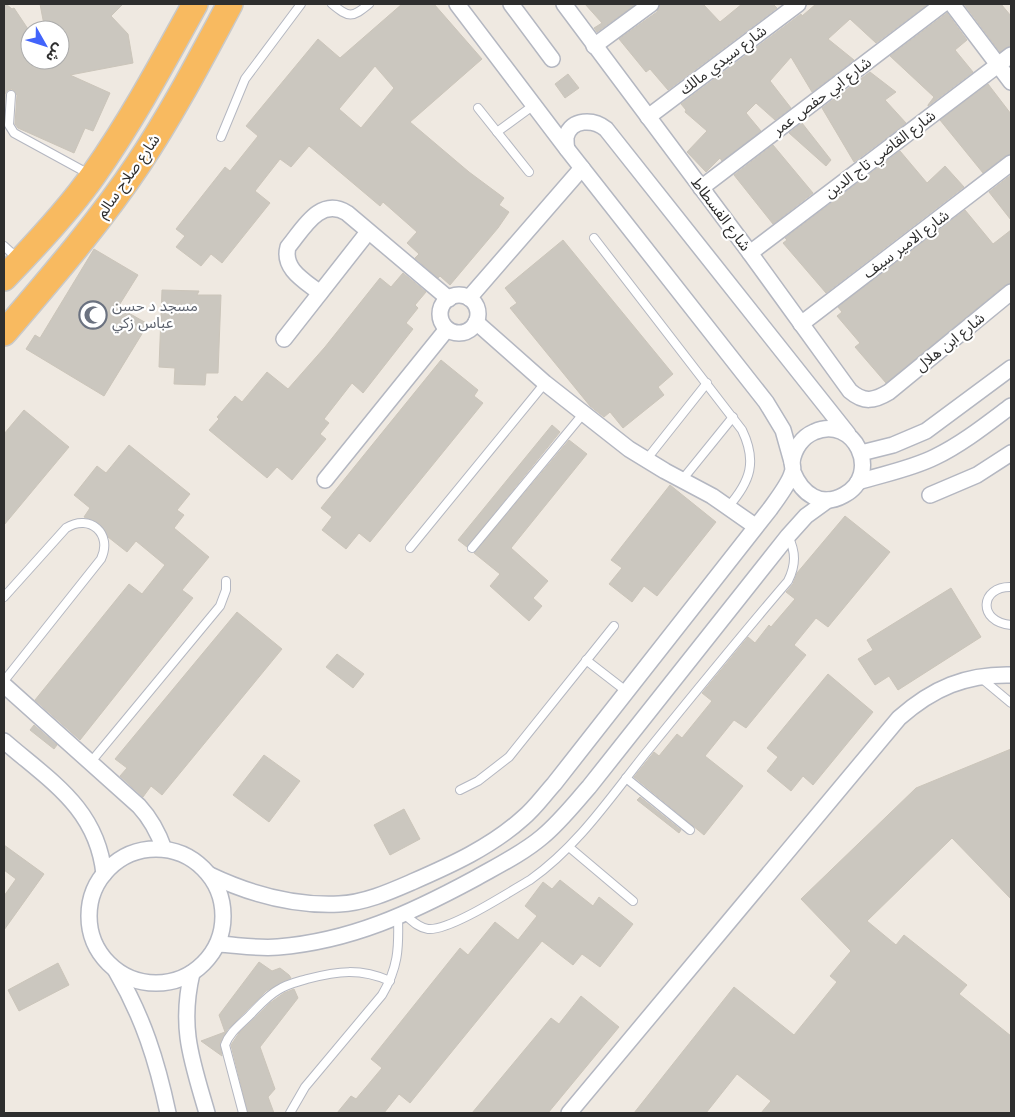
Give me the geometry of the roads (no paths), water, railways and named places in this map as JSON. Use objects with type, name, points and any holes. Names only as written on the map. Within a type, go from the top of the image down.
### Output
[{"type":"highway","name":"شارع صلاح سالم","points":[[9,262],[93,176],[137,109],[195,4]]},
{"type":"highway","name":"شارع صلاح سالم","points":[[4,333],[78,245],[139,163],[173,110],[230,4]]},
{"type":"street","points":[[457,4],[567,149],[766,402],[783,430],[798,484],[816,498],[828,500]]},
{"type":"street","points":[[511,4],[552,59]]},
{"type":"street","name":"شارع الفسطاط","points":[[564,4],[750,253],[850,392],[858,398],[868,401],[879,398],[889,392]]},
{"type":"street","points":[[594,46],[652,4]]},
{"type":"street","name":"شارع سيدي مالك","points":[[648,117],[798,4]]},
{"type":"street","name":"شارع ابي حفص عمر","points":[[701,188],[943,4]]},
{"type":"street","points":[[952,4],[1011,82]]},
{"type":"street","name":"شارع القاضي تاج الدين","points":[[750,253],[1011,55]]},
{"type":"street","points":[[218,944],[276,947],[306,944],[367,929],[428,904],[524,851],[558,823],[788,536],[806,516],[828,500],[845,495],[858,482],[862,473],[861,453],[850,437],[606,129],[597,123],[589,121],[575,125],[569,131],[566,138],[567,149]]},
{"type":"street","name":"شارع الامير سيف","points":[[801,324],[1011,164]]},
{"type":"street","points":[[469,298],[582,168]]},
{"type":"street","points":[[320,294],[290,267],[286,257],[288,247],[315,215],[326,208],[340,210],[449,299]]},
{"type":"street","points":[[284,339],[368,232]]},
{"type":"street","name":"شارع ابن هلال","points":[[889,392],[1011,292]]},
{"type":"street","points":[[455,296],[469,298],[474,302],[478,315],[473,328],[467,332],[460,333],[447,329],[441,317],[444,303],[455,296]]},
{"type":"street","points":[[476,322],[545,383],[629,449],[712,496],[755,526]]},
{"type":"street","points":[[325,480],[447,329]]},
{"type":"street","points":[[861,453],[893,445],[926,431],[1011,368]]},
{"type":"street","points":[[858,482],[934,458],[979,430],[1011,406]]},
{"type":"street","points":[[210,875],[232,885],[298,902],[342,904],[373,898],[444,868],[478,850],[523,818],[554,784],[770,509],[793,468],[798,444],[813,432],[823,429],[833,429],[850,437]]},
{"type":"street","points":[[930,495],[978,475],[1011,453]]},
{"type":"street","points":[[569,1113],[899,718],[917,702],[936,690],[980,676],[1011,675]]},
{"type":"street","points":[[4,685],[139,806],[151,820],[164,849]]},
{"type":"street","points":[[4,741],[79,808],[97,839],[102,856],[104,874]]},
{"type":"street","points":[[554,784],[575,802]]},
{"type":"street","points":[[115,969],[133,979],[153,983],[173,981],[192,973],[202,965],[218,944],[224,916],[218,888],[201,865],[190,857],[177,852],[164,849],[144,850],[125,856],[113,864],[104,874],[92,897],[89,924],[92,937],[98,949],[115,969],[131,998],[149,1039],[168,1113]]},
{"type":"street","points":[[192,973],[186,1008],[186,1035],[207,1113]]},
{"type":"lane","points":[[221,136],[245,78],[301,4]]},
{"type":"lane","points":[[332,4],[350,15],[358,13],[369,4]]},
{"type":"lane","points":[[11,95],[9,125],[14,134],[93,176]]},
{"type":"lane","points":[[497,132],[534,105]]},
{"type":"lane","points":[[478,108],[529,172]]},
{"type":"lane","points":[[594,238],[733,417],[746,439],[750,449],[749,474],[745,486],[728,507]]},
{"type":"lane","points":[[410,548],[545,383]]},
{"type":"lane","points":[[646,460],[707,384]]},
{"type":"lane","points":[[472,548],[583,414]]},
{"type":"lane","points":[[682,480],[733,417]]},
{"type":"lane","points":[[4,597],[66,528],[80,522],[94,526],[100,531],[105,545],[101,560],[4,681]]},
{"type":"lane","points":[[290,1113],[305,1087],[382,995],[390,981],[398,951],[401,916],[429,929],[446,926],[530,880],[569,847],[788,581],[792,572],[795,554],[788,536]]},
{"type":"lane","points":[[90,763],[220,606],[226,590],[226,580]]},
{"type":"lane","points":[[1011,587],[999,588],[994,591],[989,596],[987,610],[994,620],[1000,624],[1011,625]]},
{"type":"lane","points":[[460,790],[478,781],[509,757],[614,626]]},
{"type":"lane","points":[[586,660],[626,691]]},
{"type":"lane","points":[[980,676],[1011,703]]},
{"type":"lane","points":[[626,778],[690,830]]},
{"type":"lane","points":[[569,847],[633,901]]},
{"type":"lane","points":[[243,1113],[225,1045],[229,1036],[269,996],[285,986],[336,973],[361,972],[376,975],[390,981]]},
{"type":"place","name":"مسجد د حسن عباس زكي","points":[[93,315]]}]
